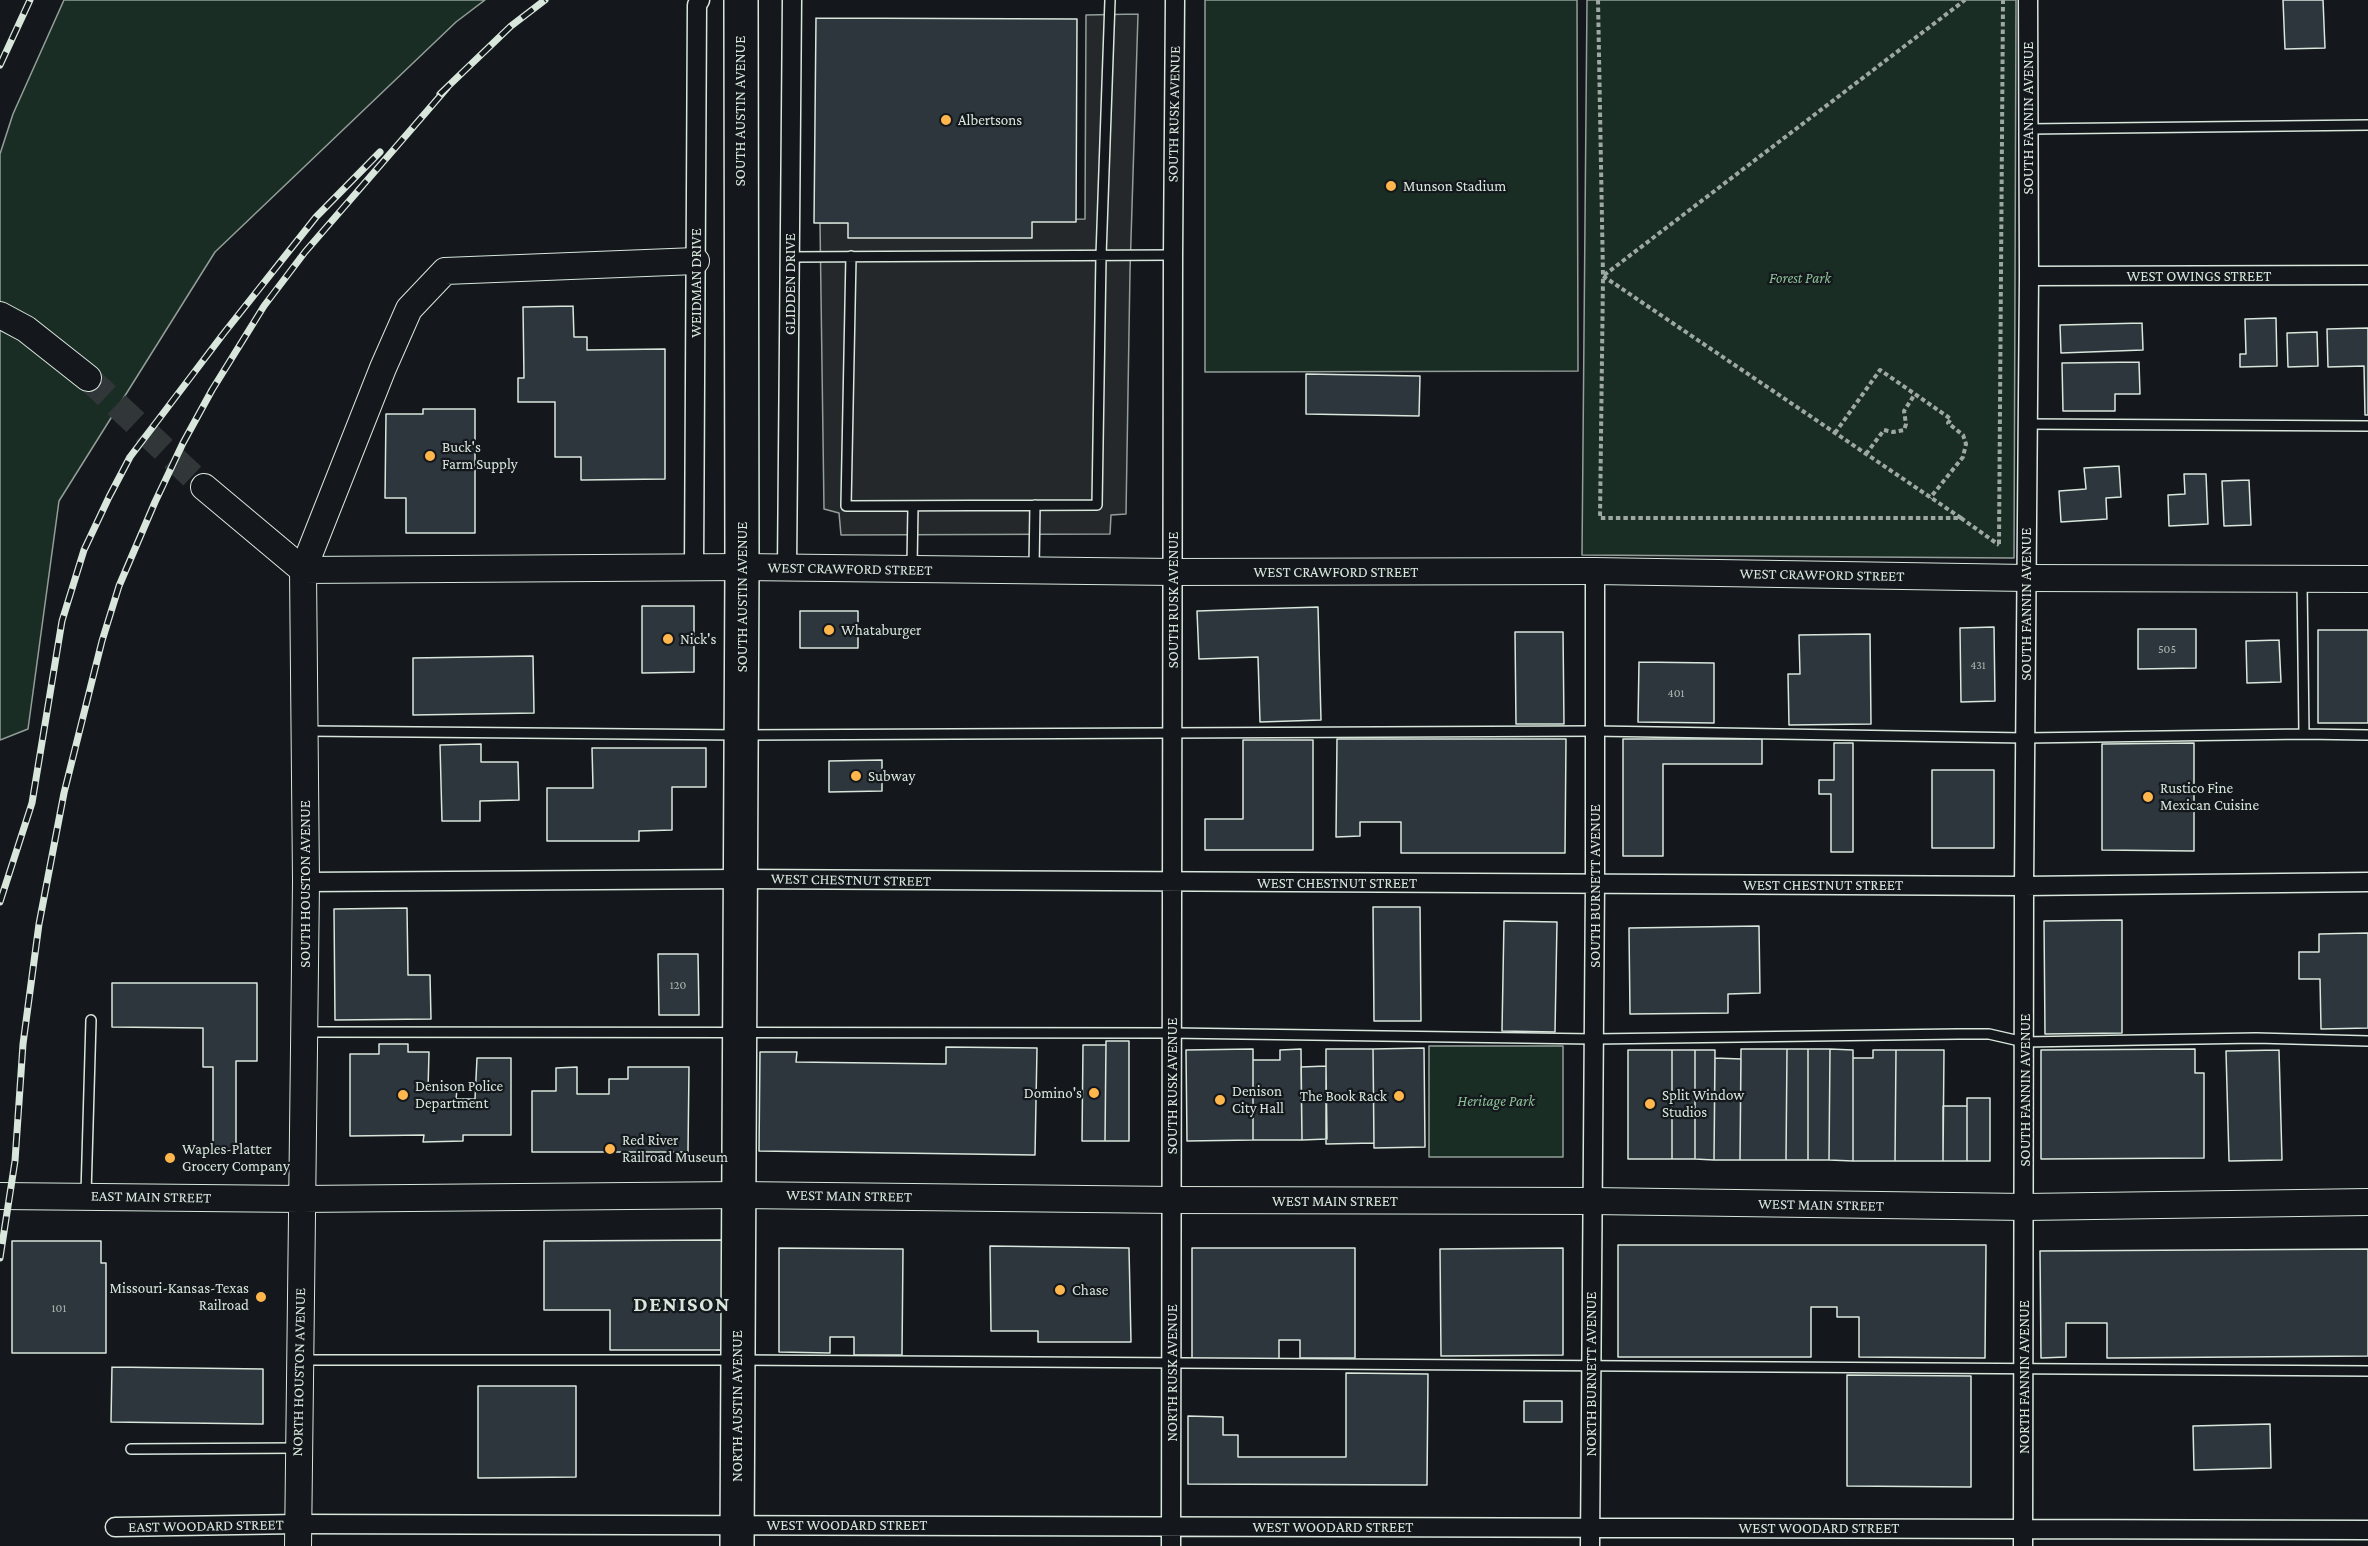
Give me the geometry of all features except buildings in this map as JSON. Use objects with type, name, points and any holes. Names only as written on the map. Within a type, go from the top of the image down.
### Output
[{"type":"highway","name":"SOUTH AUSTIN AVENUE","points":[[739,1195],[742,567],[741,0]]},
{"type":"highway","name":"NORTH AUSTIN AVENUE","points":[[737,1536],[739,1195]]},
{"type":"main road","points":[[204,487],[303,570],[383,368],[409,309],[444,271],[696,261]]},
{"type":"main road","points":[[0,315],[26,330],[88,378]]},
{"type":"main road","name":"WEST CRAWFORD STREET","points":[[303,570],[742,567],[1034,571],[1595,572],[2025,578],[2368,579]]},
{"type":"main road","name":"SOUTH HOUSTON AVENUE","points":[[301,1199],[306,882],[303,570]]},
{"type":"main road","name":"WEST MAIN STREET","points":[[301,1199],[739,1195],[1173,1200],[1592,1201],[2025,1207],[2368,1202]]},
{"type":"main road","name":"EAST MAIN STREET","points":[[0,1196],[301,1199]]},
{"type":"main road","name":"NORTH HOUSTON AVENUE","points":[[298,1535],[301,1199]]},
{"type":"street","name":"WEIDMAN DRIVE","points":[[694,568],[697,5],[700,0]]},
{"type":"street","name":"GLIDDEN DRIVE","points":[[787,569],[792,0]]},
{"type":"street","name":"SOUTH RUSK AVENUE","points":[[1173,1200],[1175,0]]},
{"type":"street","name":"SOUTH FANNIN AVENUE","points":[[2025,1207],[2028,0]]},
{"type":"street","name":"WEST OWINGS STREET","points":[[2029,276],[2368,276]]},
{"type":"street","name":"SOUTH BURNETT AVENUE","points":[[1592,1201],[1595,572]]},
{"type":"street","name":"WEST CHESTNUT STREET","points":[[306,882],[740,879],[2024,886],[2368,882]]},
{"type":"street","name":"NORTH RUSK AVENUE","points":[[1171,1546],[1173,1200]]},
{"type":"street","name":"NORTH BURNETT AVENUE","points":[[1590,1546],[1592,1201]]},
{"type":"street","name":"NORTH FANNIN AVENUE","points":[[2023,1537],[2025,1207]]},
{"type":"street","name":"WEST WOODARD STREET","points":[[298,1535],[737,1536],[1171,1526],[1590,1527],[2023,1537],[2368,1530]]},
{"type":"street","name":"EAST WOODARD STREET","points":[[114,1527],[298,1535]]},
{"type":"lane","points":[[851,256],[846,506],[1097,505],[1101,256],[1110,0]]},
{"type":"lane","points":[[2028,129],[2368,125]]},
{"type":"lane","points":[[790,257],[1173,255]]},
{"type":"lane","points":[[2027,424],[2368,426]]},
{"type":"lane","points":[[1034,571],[1035,505]]},
{"type":"lane","points":[[912,570],[914,506]]},
{"type":"lane","points":[[2302,578],[2304,734]]},
{"type":"lane","points":[[305,731],[741,735],[1595,731],[2025,738],[2368,735]]},
{"type":"lane","points":[[86,1197],[91,1020]]},
{"type":"lane","points":[[304,1032],[1172,1033],[1594,1039],[1979,1034],[2024,1042],[2256,1038],[2368,1041]]},
{"type":"lane","points":[[299,1360],[738,1360],[2368,1371]]},
{"type":"lane","points":[[131,1449],[299,1448]]},
{"type":"path","points":[[1598,0],[1603,276],[1600,518],[1961,518]]},
{"type":"path","points":[[1603,276],[1965,0]]},
{"type":"path","points":[[1603,276],[1999,545],[2003,0]]},
{"type":"path","points":[[1835,433],[1880,370],[1951,419],[1948,423],[1963,435],[1966,444],[1963,457],[1930,498]]},
{"type":"path","points":[[1866,454],[1884,430],[1893,432],[1904,430],[1906,424],[1904,411],[1915,394]]},
{"type":"green space","points":[[64,0],[485,0],[456,22],[215,252],[59,501],[28,729],[0,740],[0,154],[13,114]]},
{"type":"green space","name":"Munson Stadium","points":[[1205,0],[1577,0],[1578,371],[1205,372]]},
{"type":"green space","name":"Forest Park","points":[[1587,0],[2016,0],[2014,558],[1582,555]]},
{"type":"green space","name":"Heritage Park","points":[[1429,1046],[1563,1046],[1563,1157],[1429,1157]]},
{"type":"shaded area","points":[[1138,14],[1130,271],[1126,514],[1111,515],[1110,534],[841,535],[839,513],[824,509],[820,223],[1085,219],[1086,15]]},
{"type":"tunnel","points":[[88,378],[204,487]]},
{"type":"railway","points":[[0,65],[30,0]]},
{"type":"railway","points":[[440,94],[511,26],[545,0]]},
{"type":"railway","points":[[0,1258],[15,1161],[23,1044],[39,924],[64,793],[102,641],[119,586],[183,443],[212,390],[264,306],[305,252],[447,88]]},
{"type":"railway","points":[[0,902],[32,803],[62,621],[84,550],[109,497],[130,457],[224,333],[316,217],[380,152]]},
{"type":"place","name":"Albertsons","points":[[946,120]]},
{"type":"place","name":"Munson Stadium","points":[[1391,186]]},
{"type":"place","name":"Buck's Farm Supply","points":[[430,456]]},
{"type":"place","name":"Whataburger","points":[[829,630]]},
{"type":"place","name":"Nick's","points":[[668,639]]},
{"type":"place","name":"Subway","points":[[856,776]]},
{"type":"place","name":"Rustico Fine Mexican Cuisine","points":[[2148,797]]},
{"type":"place","name":"Domino's","points":[[1094,1093]]},
{"type":"place","name":"Denison Police Department","points":[[403,1095]]},
{"type":"place","name":"The Book Rack","points":[[1399,1096]]},
{"type":"place","name":"Denison City Hall","points":[[1220,1100]]},
{"type":"place","name":"Split Window Studios","points":[[1650,1104]]},
{"type":"place","name":"Red River Railroad Museum","points":[[610,1149]]},
{"type":"place","name":"Waples-Platter Grocery Company","points":[[170,1158]]},
{"type":"place","name":"Chase","points":[[1060,1290]]},
{"type":"place","name":"Missouri-Kansas-Texas Railroad","points":[[261,1297]]},
{"type":"district","name":"DENISON","points":[[682,1305]]}]
